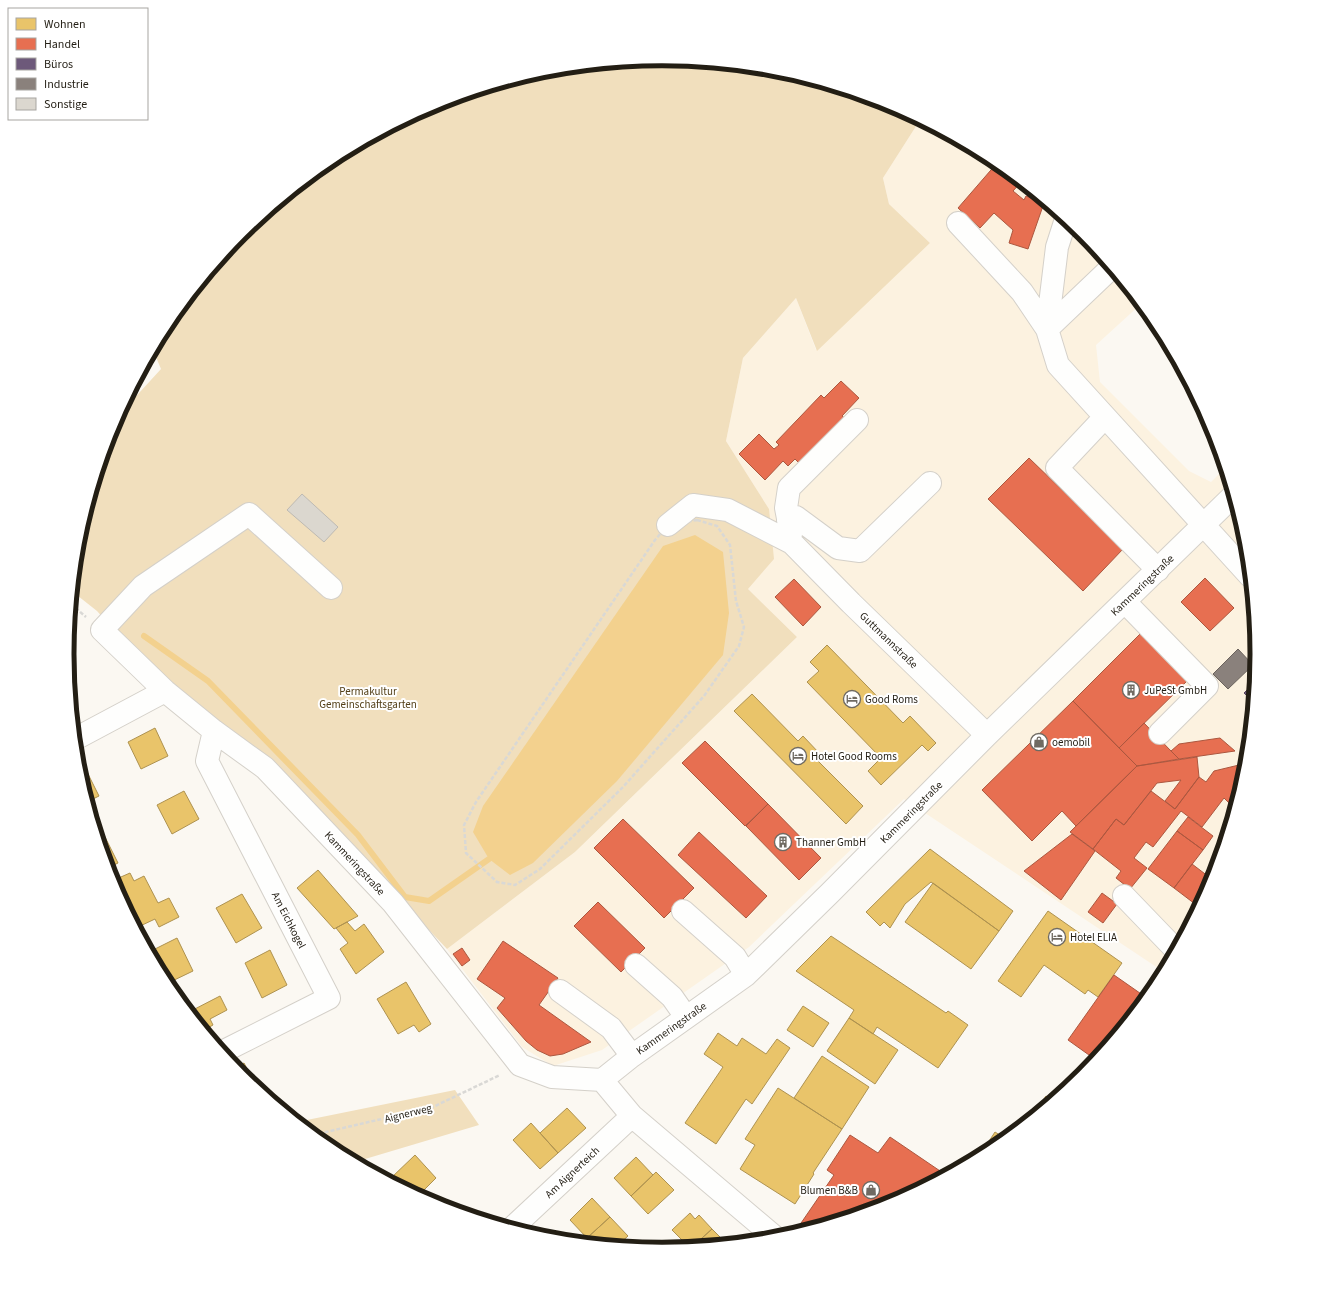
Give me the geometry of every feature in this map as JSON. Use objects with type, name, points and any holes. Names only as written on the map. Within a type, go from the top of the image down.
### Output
[{"type":"street","points":[[958,223],[1022,292],[1047,329],[1058,365],[1244,569]]},
{"type":"street","points":[[1047,329],[1057,247],[1064,225]]},
{"type":"street","points":[[1047,329],[1108,271]]},
{"type":"street","points":[[1105,417],[1057,468],[1158,570]]},
{"type":"street","points":[[792,543],[786,508],[789,488],[857,420]]},
{"type":"street","points":[[788,520],[796,517],[838,548],[860,552],[930,483]]},
{"type":"street","name":"Kammeringstraße","points":[[602,1080],[632,1056],[746,975],[987,736],[1229,500]]},
{"type":"street","name":"Guttmannstraße","points":[[668,525],[693,505],[728,510],[792,543],[987,736]]},
{"type":"street","name":"Kammeringstraße","points":[[331,588],[249,514],[143,586],[102,630],[165,691],[214,731],[265,768],[392,903],[520,1065]]},
{"type":"street","points":[[1125,602],[1207,686],[1160,733]]},
{"type":"street","points":[[80,736],[165,691]]},
{"type":"street","name":"Am Eichkogel","points":[[214,731],[207,761],[329,998],[226,1050]]},
{"type":"street","points":[[1124,896],[1173,947]]},
{"type":"street","points":[[683,911],[735,957],[746,975]]},
{"type":"street","points":[[636,965],[672,997],[686,1017]]},
{"type":"street","points":[[560,991],[612,1028],[632,1056]]},
{"type":"street","points":[[520,1065],[552,1076],[602,1080],[632,1116],[770,1233]]},
{"type":"street","name":"Am Aignerteich","points":[[516,1224],[632,1116]]},
{"type":"path","points":[[697,520],[717,526],[730,545],[736,601],[744,627],[738,646],[704,696],[654,753],[623,787],[540,869],[515,885],[497,882],[466,853],[464,824],[476,802],[655,540],[668,525],[697,520]]},
{"type":"path","name":"Aignerweg","points":[[321,1133],[433,1107],[520,1065]]},
{"type":"shaded area","points":[[917,125],[956,145],[989,165],[1050,212],[1078,238],[1104,266],[1137,308],[1096,345],[1100,382],[1189,471],[1211,482],[1221,472],[1239,540],[1245,578],[1249,616],[1249,693],[1239,769],[1219,844],[1206,880],[1190,915],[1172,949],[1159,969],[904,799],[749,947],[602,1050],[553,1066],[522,1047],[447,949],[575,852],[797,637],[748,589],[769,509],[726,441],[743,358],[796,298],[816,350],[930,243],[889,204],[883,178]]},
{"type":"shaded area","points":[[695,535],[723,552],[729,613],[723,655],[617,781],[533,863],[510,875],[489,859],[473,832],[483,806],[663,546]]},
{"type":"green space","name":"Permakultur Gemeinschaftsgarten","points":[[624,67],[700,67],[777,77],[814,86],[851,97],[917,125],[883,178],[889,204],[930,243],[817,351],[796,298],[743,358],[726,441],[769,509],[774,559],[748,589],[797,637],[575,852],[447,949],[257,748],[218,723],[135,653],[97,611],[77,595],[85,540],[94,502],[118,429],[130,403],[161,369],[155,355],[195,296],[246,238],[274,212],[335,165],[368,145],[437,111],[473,97],[547,77],[585,71]]},
{"type":"green space","points":[[455,1090],[479,1125],[361,1160],[335,1144],[304,1121]]},
{"type":"building: Wohnen","name":"Good Roms","points":[[827,645],[903,723],[910,716],[936,743],[928,751],[922,745],[881,785],[868,771],[881,758],[807,682],[819,671],[810,662]]},
{"type":"building: Wohnen","name":"Hotel Good Rooms","points":[[752,694],[798,741],[803,736],[820,754],[816,759],[863,806],[846,824],[734,711]]},
{"type":"building: Wohnen","points":[[155,728],[168,756],[141,769],[128,742]]},
{"type":"building: Wohnen","points":[[85,768],[99,796],[92,799]]},
{"type":"building: Wohnen","points":[[184,791],[199,819],[172,834],[157,805]]},
{"type":"building: Wohnen","points":[[104,835],[118,863],[113,866],[105,844],[103,836]]},
{"type":"building: Wohnen","points":[[930,849],[1013,911],[999,931],[931,882],[905,904],[890,928],[884,922],[880,926],[866,912]]},
{"type":"building: Wohnen","points":[[318,870],[358,916],[334,929],[297,888]]},
{"type":"building: Wohnen","points":[[130,873],[134,881],[144,876],[158,903],[169,898],[179,917],[159,927],[155,919],[140,926],[117,878]]},
{"type":"building: Wohnen","points":[[933,883],[999,931],[971,969],[905,922]]},
{"type":"building: Wohnen","points":[[242,894],[262,928],[236,943],[216,908]]},
{"type":"building: Wohnen","name":"Hotel ELIA","points":[[1048,911],[1122,963],[1098,997],[1088,990],[1085,994],[1044,965],[1021,997],[998,981]]},
{"type":"building: Wohnen","points":[[347,922],[355,931],[364,924],[384,952],[356,974],[340,949],[348,943],[336,928]]},
{"type":"building: Wohnen","points":[[831,936],[946,1013],[948,1011],[968,1025],[938,1068],[877,1027],[873,1034],[849,1018],[854,1010],[796,971]]},
{"type":"building: Wohnen","points":[[177,938],[193,971],[173,981],[153,950]]},
{"type":"building: Wohnen","points":[[270,950],[287,985],[262,998],[245,963]]},
{"type":"building: Wohnen","points":[[406,982],[431,1024],[419,1032],[414,1025],[398,1034],[377,999]]},
{"type":"building: Wohnen","points":[[220,996],[227,1010],[210,1019],[213,1025],[208,1028],[193,1010]]},
{"type":"building: Wohnen","points":[[803,1006],[829,1023],[813,1047],[787,1030]]},
{"type":"building: Wohnen","points":[[849,1018],[898,1050],[875,1084],[827,1051]]},
{"type":"building: Wohnen","points":[[718,1033],[737,1046],[742,1038],[766,1054],[777,1039],[790,1048],[752,1104],[746,1099],[716,1144],[685,1123],[723,1067],[704,1054]]},
{"type":"building: Wohnen","points":[[822,1056],[869,1087],[842,1129],[794,1098]]},
{"type":"building: Wohnen","points":[[244,1063],[250,1075],[246,1071],[240,1065]]},
{"type":"building: Wohnen","points":[[778,1088],[842,1129],[813,1173],[814,1174],[795,1204],[740,1169],[755,1145],[745,1139]]},
{"type":"building: Wohnen","points":[[1046,1096],[1049,1098],[1039,1106]]},
{"type":"building: Wohnen","points":[[567,1108],[586,1128],[558,1153],[540,1133]]},
{"type":"building: Wohnen","points":[[531,1123],[558,1153],[540,1169],[513,1140]]},
{"type":"building: Wohnen","points":[[995,1132],[1000,1135],[989,1144],[986,1146]]},
{"type":"building: Wohnen","points":[[415,1155],[436,1178],[423,1191],[392,1177]]},
{"type":"building: Wohnen","points":[[636,1157],[653,1175],[631,1196],[614,1178]]},
{"type":"building: Wohnen","points":[[656,1172],[674,1190],[648,1214],[631,1196]]},
{"type":"building: Wohnen","points":[[592,1198],[610,1217],[587,1238],[570,1220]]},
{"type":"building: Wohnen","points":[[690,1213],[695,1219],[699,1215],[712,1229],[697,1242],[684,1242],[672,1230]]},
{"type":"building: Wohnen","points":[[610,1217],[628,1236],[622,1242],[587,1238]]},
{"type":"building: Wohnen","points":[[712,1229],[723,1240],[700,1242],[697,1242]]},
{"type":"building: Handel","points":[[993,168],[1017,186],[1013,191],[1024,200],[1026,196],[1034,199],[1043,206],[1028,249],[1009,243],[1013,230],[994,213],[980,228],[958,208]]},
{"type":"building: Handel","points":[[841,381],[859,398],[842,416],[846,419],[801,465],[795,459],[788,466],[783,461],[765,480],[739,454],[759,434],[774,449],[779,445],[776,442],[821,395],[824,398]]},
{"type":"building: Handel","points":[[1029,458],[1123,549],[1083,591],[988,499]]},
{"type":"building: Handel","points":[[1205,578],[1234,608],[1210,631],[1181,602]]},
{"type":"building: Handel","points":[[794,579],[821,607],[803,626],[775,597]]},
{"type":"building: Handel","name":"JuPeSt GmbH","points":[[1142,632],[1189,679],[1119,748],[1073,701]]},
{"type":"building: Handel","points":[[1073,701],[1137,766],[1076,826],[1062,811],[1032,841],[982,790]]},
{"type":"building: Handel","points":[[1144,723],[1179,759],[1137,766],[1119,748]]},
{"type":"building: Handel","points":[[1220,738],[1235,751],[1179,759],[1171,751],[1179,744]]},
{"type":"building: Handel","points":[[705,741],[768,804],[745,826],[682,763]]},
{"type":"building: Handel","points":[[1197,757],[1199,777],[1175,809],[1165,801],[1181,780],[1157,783],[1124,825],[1116,819],[1093,849],[1070,832],[1137,766]]},
{"type":"building: Handel","points":[[1240,765],[1231,803],[1224,798],[1202,827],[1181,811],[1153,847],[1146,842],[1134,858],[1147,868],[1130,889],[1116,878],[1121,871],[1093,849],[1116,819],[1124,825],[1151,791],[1175,809],[1199,777],[1206,782],[1214,771]]},
{"type":"building: Handel","name":"Thanner GmbH","points":[[768,804],[821,858],[799,880],[746,826]]},
{"type":"building: Handel","points":[[1188,817],[1213,836],[1203,850],[1177,831]]},
{"type":"building: Handel","points":[[623,819],[694,888],[664,918],[594,848]]},
{"type":"building: Handel","points":[[1177,831],[1203,850],[1174,888],[1148,869]]},
{"type":"building: Handel","points":[[699,832],[767,896],[746,918],[678,855]]},
{"type":"building: Handel","points":[[1072,834],[1095,851],[1061,900],[1024,871]]},
{"type":"building: Handel","points":[[1192,864],[1208,876],[1195,904],[1174,888]]},
{"type":"building: Handel","points":[[1102,893],[1117,904],[1103,923],[1088,912]]},
{"type":"building: Handel","points":[[598,902],[645,948],[621,972],[574,926]]},
{"type":"building: Handel","points":[[503,941],[558,978],[539,1005],[591,1042],[563,1054],[550,1056],[537,1050],[526,1041],[497,1008],[505,998],[477,979]]},
{"type":"building: Handel","points":[[462,948],[470,960],[462,966],[453,954]]},
{"type":"building: Handel","points":[[1114,975],[1142,994],[1129,1013],[1091,1057],[1068,1040]]},
{"type":"building: Handel","name":"Blumen B&B","points":[[850,1135],[878,1153],[890,1137],[941,1172],[887,1198],[851,1212],[800,1226],[834,1175],[827,1170]]},
{"type":"building: Büros","points":[[1249,688],[1249,698],[1244,693]]},
{"type":"building: Industrie","points":[[1238,649],[1250,662],[1250,668],[1228,689],[1213,674]]},
{"type":"building: Sonstige","points":[[302,494],[338,527],[324,542],[287,510]]},
{"type":"waterway","points":[[144,636],[208,681],[358,835],[405,897],[429,901],[489,859]]},
{"type":"place","name":"JuPeSt GmbH","points":[[1131,690]]},
{"type":"place","name":"Good Roms","points":[[852,699]]},
{"type":"place","name":"oemobil","points":[[1039,742]]},
{"type":"place","name":"Hotel Good Rooms","points":[[798,756]]},
{"type":"place","name":"Thanner GmbH","points":[[783,842]]},
{"type":"place","name":"Hotel ELIA","points":[[1057,937]]},
{"type":"place","name":"Blumen B&B","points":[[871,1190]]}]
